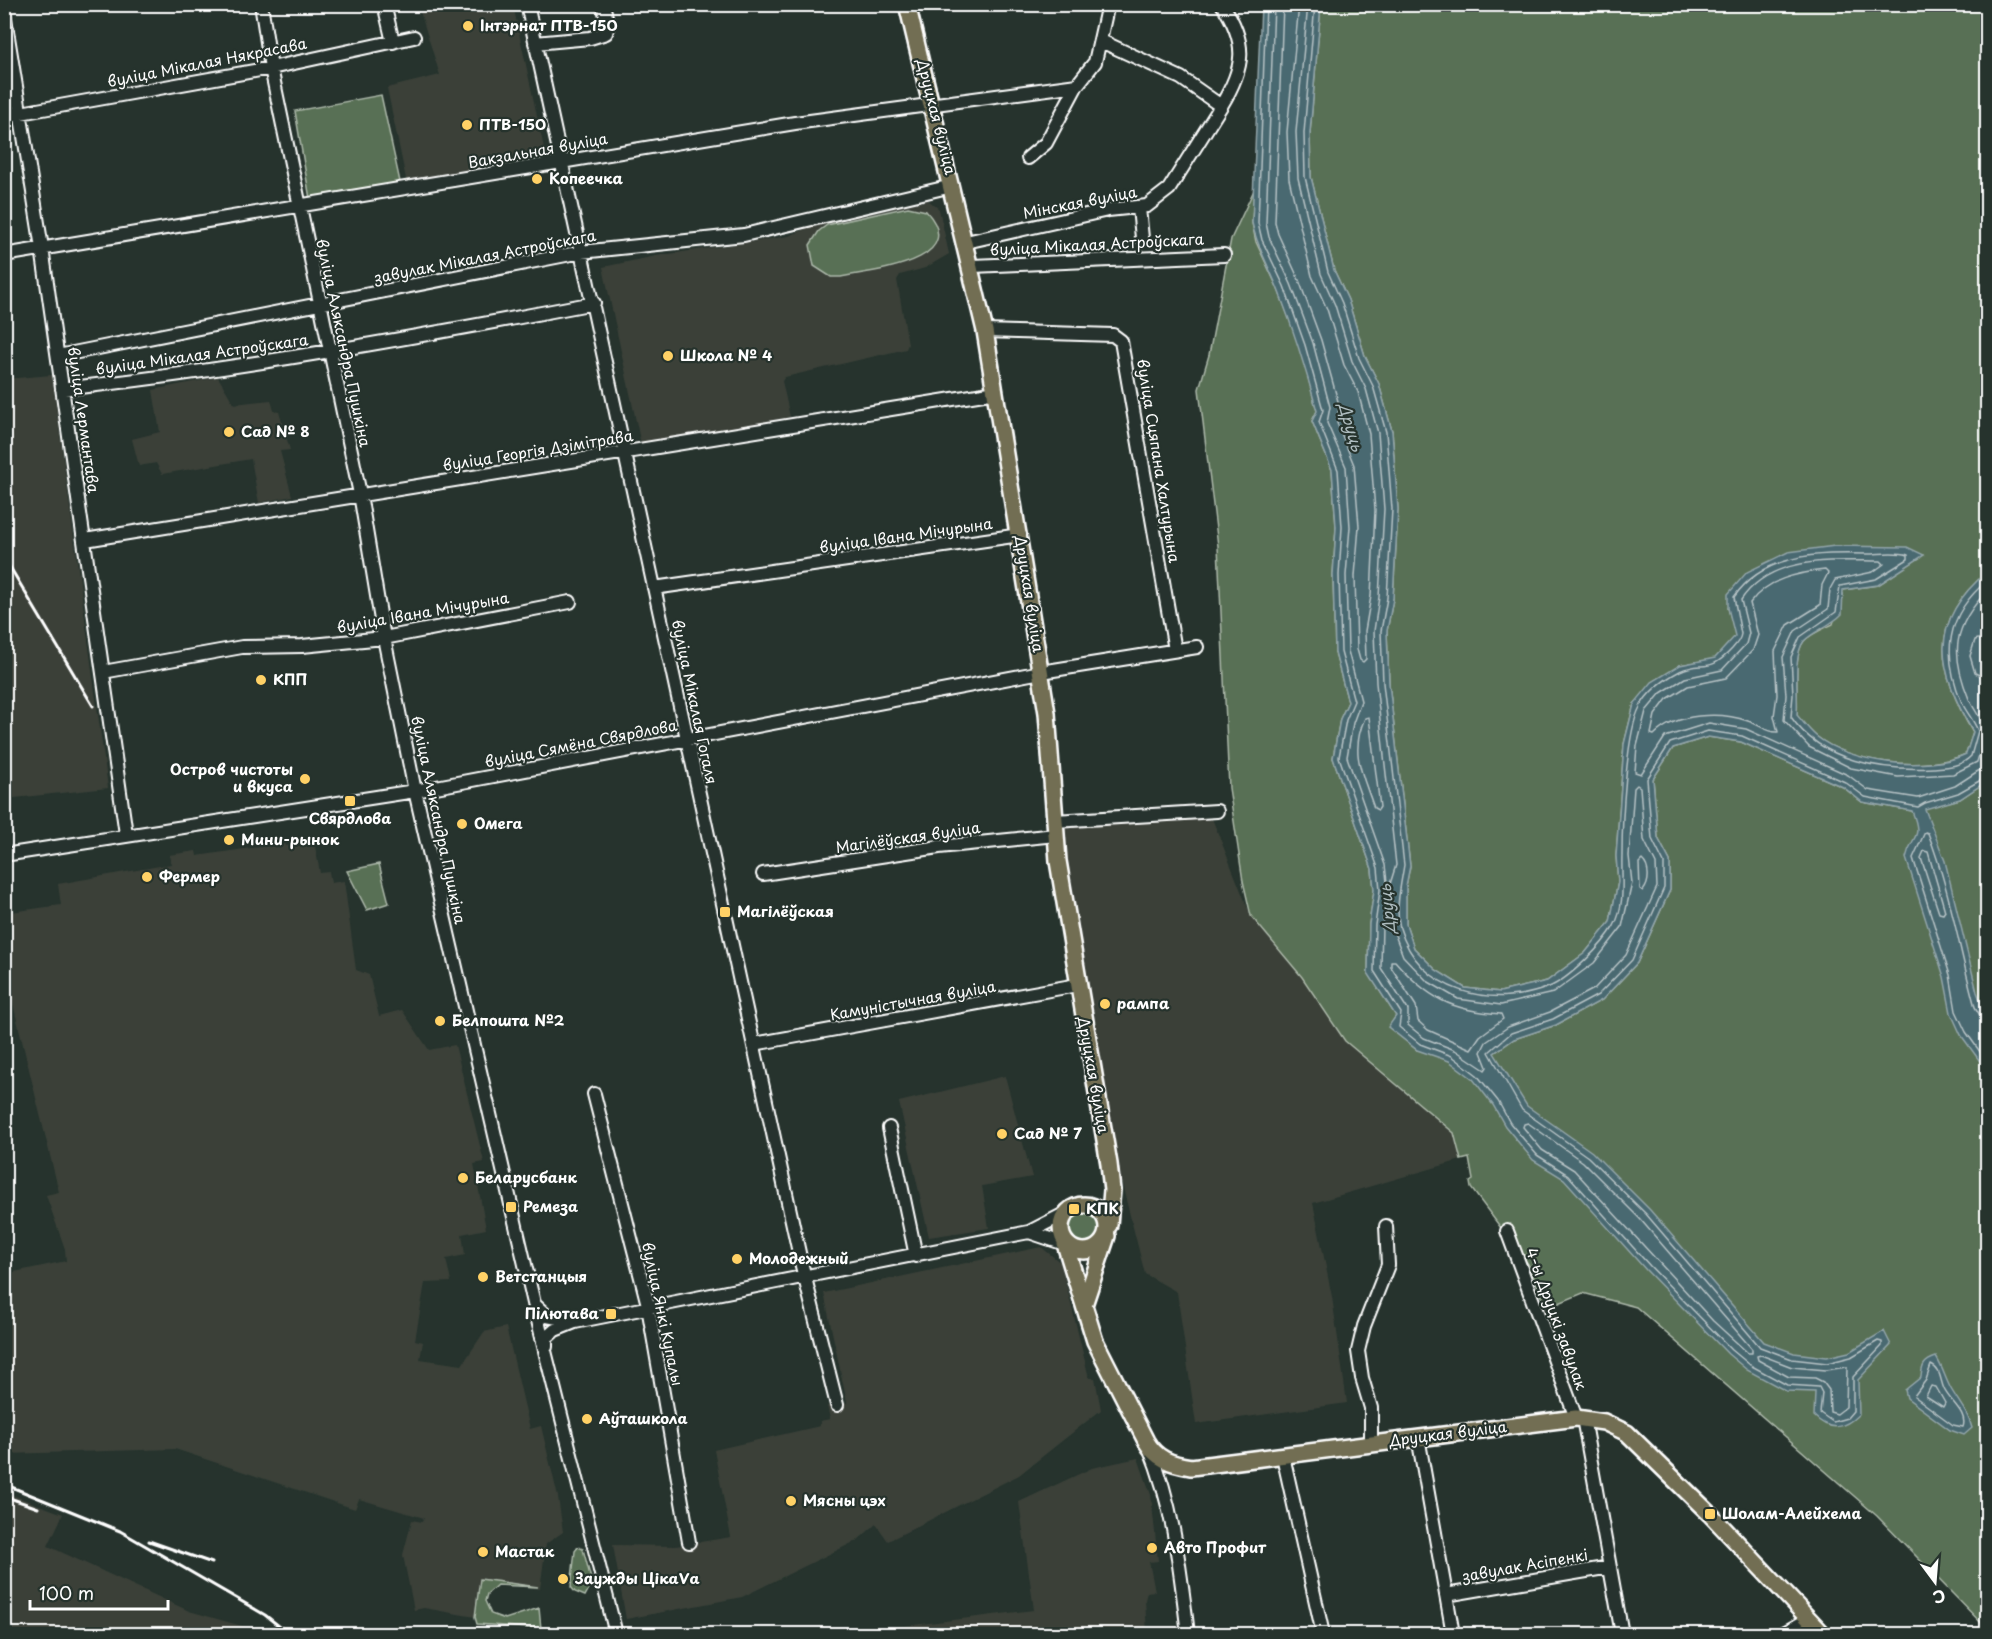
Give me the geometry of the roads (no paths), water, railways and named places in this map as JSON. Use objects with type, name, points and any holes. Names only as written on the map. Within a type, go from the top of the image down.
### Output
[{"type":"main road","name":"Друцкая вуліца","points":[[908,4],[972,266],[996,392],[1041,672],[1051,749],[1056,828],[1077,985],[1112,1190],[1108,1230],[1084,1305]]},
{"type":"main road","points":[[1066,1213],[1112,1190]]},
{"type":"main road","points":[[1065,1244],[1073,1248],[1090,1249],[1108,1230],[1099,1208],[1083,1205]]},
{"type":"main road","name":"Друцкая вуліца","points":[[1066,1213],[1059,1230],[1095,1341],[1146,1441],[1157,1456],[1172,1464],[1191,1467],[1580,1418],[1604,1422],[1627,1432],[1823,1635]]},
{"type":"street","name":"вуліца Аляксандра Пушкіна","points":[[261,4],[271,68],[360,494],[384,638],[415,791],[505,1184],[616,1635]]},
{"type":"street","points":[[384,4],[393,42]]},
{"type":"street","name":"вуліца Мікалая Гогаля","points":[[527,4],[560,163],[594,303],[804,1276],[837,1405]]},
{"type":"street","points":[[535,43],[590,38],[606,33],[608,25],[603,4]]},
{"type":"street","points":[[1028,158],[1046,143],[1077,85],[1095,62],[1108,4]]},
{"type":"street","name":"Мінская вуліца","points":[[966,242],[1108,210],[1139,208],[1158,199],[1169,189],[1237,77],[1240,50],[1237,29],[1222,4]]},
{"type":"street","name":"вуліца Лермантава","points":[[4,12],[42,248],[126,834]]},
{"type":"street","name":"вуліца Мікалая Някрасава","points":[[4,116],[271,68],[414,38]]},
{"type":"street","points":[[1101,41],[1181,78],[1221,106]]},
{"type":"street","name":"Вакзальная вуліца","points":[[4,255],[933,103],[1077,85]]},
{"type":"street","name":"завулак Мікалая Астроўскага","points":[[58,356],[581,252],[744,235],[952,186]]},
{"type":"street","points":[[1139,208],[1142,238]]},
{"type":"street","name":"вуліца Мікалая Астроўскага","points":[[972,266],[1224,255]]},
{"type":"street","name":"вуліца Мікалая Астроўскага","points":[[62,389],[168,377],[331,353],[594,303]]},
{"type":"street","name":"вуліца Сцяпана Халтурына","points":[[985,331],[1113,335],[1121,341],[1175,650]]},
{"type":"street","name":"вуліца Георгія Дзімітрава","points":[[85,540],[996,392]]},
{"type":"street","name":"вуліца Івана Мічурына","points":[[654,588],[1020,535]]},
{"type":"street","name":"вуліца Івана Мічурына","points":[[103,672],[242,647],[302,646],[384,638],[570,602]]},
{"type":"street","name":"вуліца Сямёна Свярдлова","points":[[4,855],[126,834],[415,791],[1041,672],[1197,647]]},
{"type":"street","name":"Магілёўская вуліца","points":[[763,874],[1056,828],[1217,811]]},
{"type":"street","name":"Камуністычная вуліца","points":[[754,1044],[1077,985]]},
{"type":"street","name":"вуліца Янкі Купалы","points":[[594,1094],[648,1306],[689,1542]]},
{"type":"street","points":[[889,1128],[916,1256]]},
{"type":"street","points":[[546,1355],[546,1338],[555,1330],[575,1322],[1029,1232],[1066,1213]]},
{"type":"street","points":[[1371,1443],[1371,1408],[1362,1378],[1358,1351],[1364,1326],[1388,1265],[1386,1226]]},
{"type":"street","name":"4-ы Друцкі завулак","points":[[1507,1231],[1580,1418],[1622,1635]]},
{"type":"street","points":[[1029,1232],[1065,1244]]},
{"type":"street","points":[[536,1306],[547,1316],[575,1322]]},
{"type":"street","points":[[1418,1437],[1453,1635]]},
{"type":"street","points":[[1146,1441],[1168,1497],[1188,1635]]},
{"type":"street","points":[[1283,1456],[1323,1635]]},
{"type":"street","name":"завулак Асіпенкі","points":[[1446,1596],[1610,1567]]},
{"type":"street","points":[[1782,1635],[1809,1619]]},
{"type":"water","name":"Друць","points":[[1261,5],[1321,5],[1310,133],[1311,177],[1334,270],[1348,300],[1365,356],[1379,384],[1392,431],[1398,509],[1393,599],[1387,631],[1389,683],[1410,866],[1406,886],[1406,924],[1414,948],[1436,970],[1465,988],[1500,992],[1547,981],[1585,953],[1610,922],[1618,882],[1616,856],[1624,744],[1634,704],[1652,682],[1680,665],[1715,658],[1735,636],[1728,608],[1728,594],[1747,572],[1788,552],[1835,546],[1907,547],[1924,555],[1878,585],[1843,590],[1842,614],[1804,641],[1800,648],[1797,666],[1797,715],[1816,736],[1848,753],[1868,759],[1911,764],[1950,760],[1966,754],[1973,732],[1952,688],[1946,668],[1944,648],[1947,629],[1954,610],[1968,591],[1987,572],[1988,638],[1983,656],[1988,682],[1987,781],[1960,799],[1925,809],[1945,861],[1977,992],[1987,1018],[1987,1071],[1961,1035],[1951,1013],[1944,977],[1906,858],[1917,833],[1912,811],[1862,802],[1843,787],[1741,742],[1708,737],[1673,748],[1653,779],[1658,838],[1670,861],[1670,890],[1637,963],[1602,1000],[1556,1025],[1514,1039],[1494,1053],[1527,1106],[1592,1152],[1650,1210],[1764,1342],[1794,1353],[1827,1357],[1849,1352],[1884,1331],[1891,1345],[1858,1380],[1859,1414],[1848,1423],[1837,1427],[1826,1425],[1814,1416],[1815,1392],[1786,1391],[1747,1370],[1728,1354],[1646,1270],[1564,1179],[1533,1160],[1505,1126],[1493,1105],[1473,1079],[1449,1061],[1417,1050],[1388,1027],[1396,1016],[1368,973],[1369,924],[1374,890],[1372,869],[1333,758],[1340,719],[1348,702],[1335,653],[1333,575],[1336,527],[1332,470],[1312,421],[1317,411],[1300,351],[1252,223]]},
{"type":"water","points":[[1936,1357],[1970,1422],[1972,1428],[1964,1435],[1950,1430],[1907,1398],[1905,1390],[1921,1377],[1926,1362]]},
{"type":"railway","points":[[4,557],[93,706]]},
{"type":"railway","points":[[4,1484],[120,1531],[265,1615],[289,1634]]},
{"type":"railway","points":[[4,1496],[38,1508]]},
{"type":"railway","points":[[149,1541],[212,1563]]},
{"type":"place","name":"Інтэрнат ПТВ-150","points":[[468,26]]},
{"type":"place","name":"ПТВ-150","points":[[467,125]]},
{"type":"place","name":"Копеечка","points":[[537,179]]},
{"type":"place","name":"Школа № 4","points":[[668,356]]},
{"type":"place","name":"Сад № 8","points":[[229,432]]},
{"type":"place","name":"КПП","points":[[261,680]]},
{"type":"place","name":"Остров чистоты и вкуса","points":[[305,779]]},
{"type":"place","name":"Свярдлова","points":[[350,801]]},
{"type":"place","name":"Омега","points":[[462,824]]},
{"type":"place","name":"Мини-рынок","points":[[229,840]]},
{"type":"place","name":"Фермер","points":[[147,877]]},
{"type":"place","name":"Магілёўская","points":[[725,912]]},
{"type":"place","name":"рампа","points":[[1105,1004]]},
{"type":"place","name":"Белпошта №2","points":[[440,1021]]},
{"type":"place","name":"Сад № 7","points":[[1002,1134]]},
{"type":"place","name":"Беларусбанк","points":[[463,1178]]},
{"type":"place","name":"Ремеза","points":[[511,1207]]},
{"type":"place","name":"КПК","points":[[1074,1209]]},
{"type":"place","name":"Молодежный","points":[[737,1259]]},
{"type":"place","name":"Ветстанцыя","points":[[483,1277]]},
{"type":"place","name":"Пілютава","points":[[611,1314]]},
{"type":"place","name":"Аўташкола","points":[[587,1419]]},
{"type":"place","name":"Мясны цэх","points":[[791,1501]]},
{"type":"place","name":"Шолам-Алейхема","points":[[1710,1514]]},
{"type":"place","name":"Авто Профит","points":[[1152,1548]]},
{"type":"place","name":"Мастак","points":[[483,1552]]},
{"type":"place","name":"Заужды ЦікаVа","points":[[563,1579]]}]
